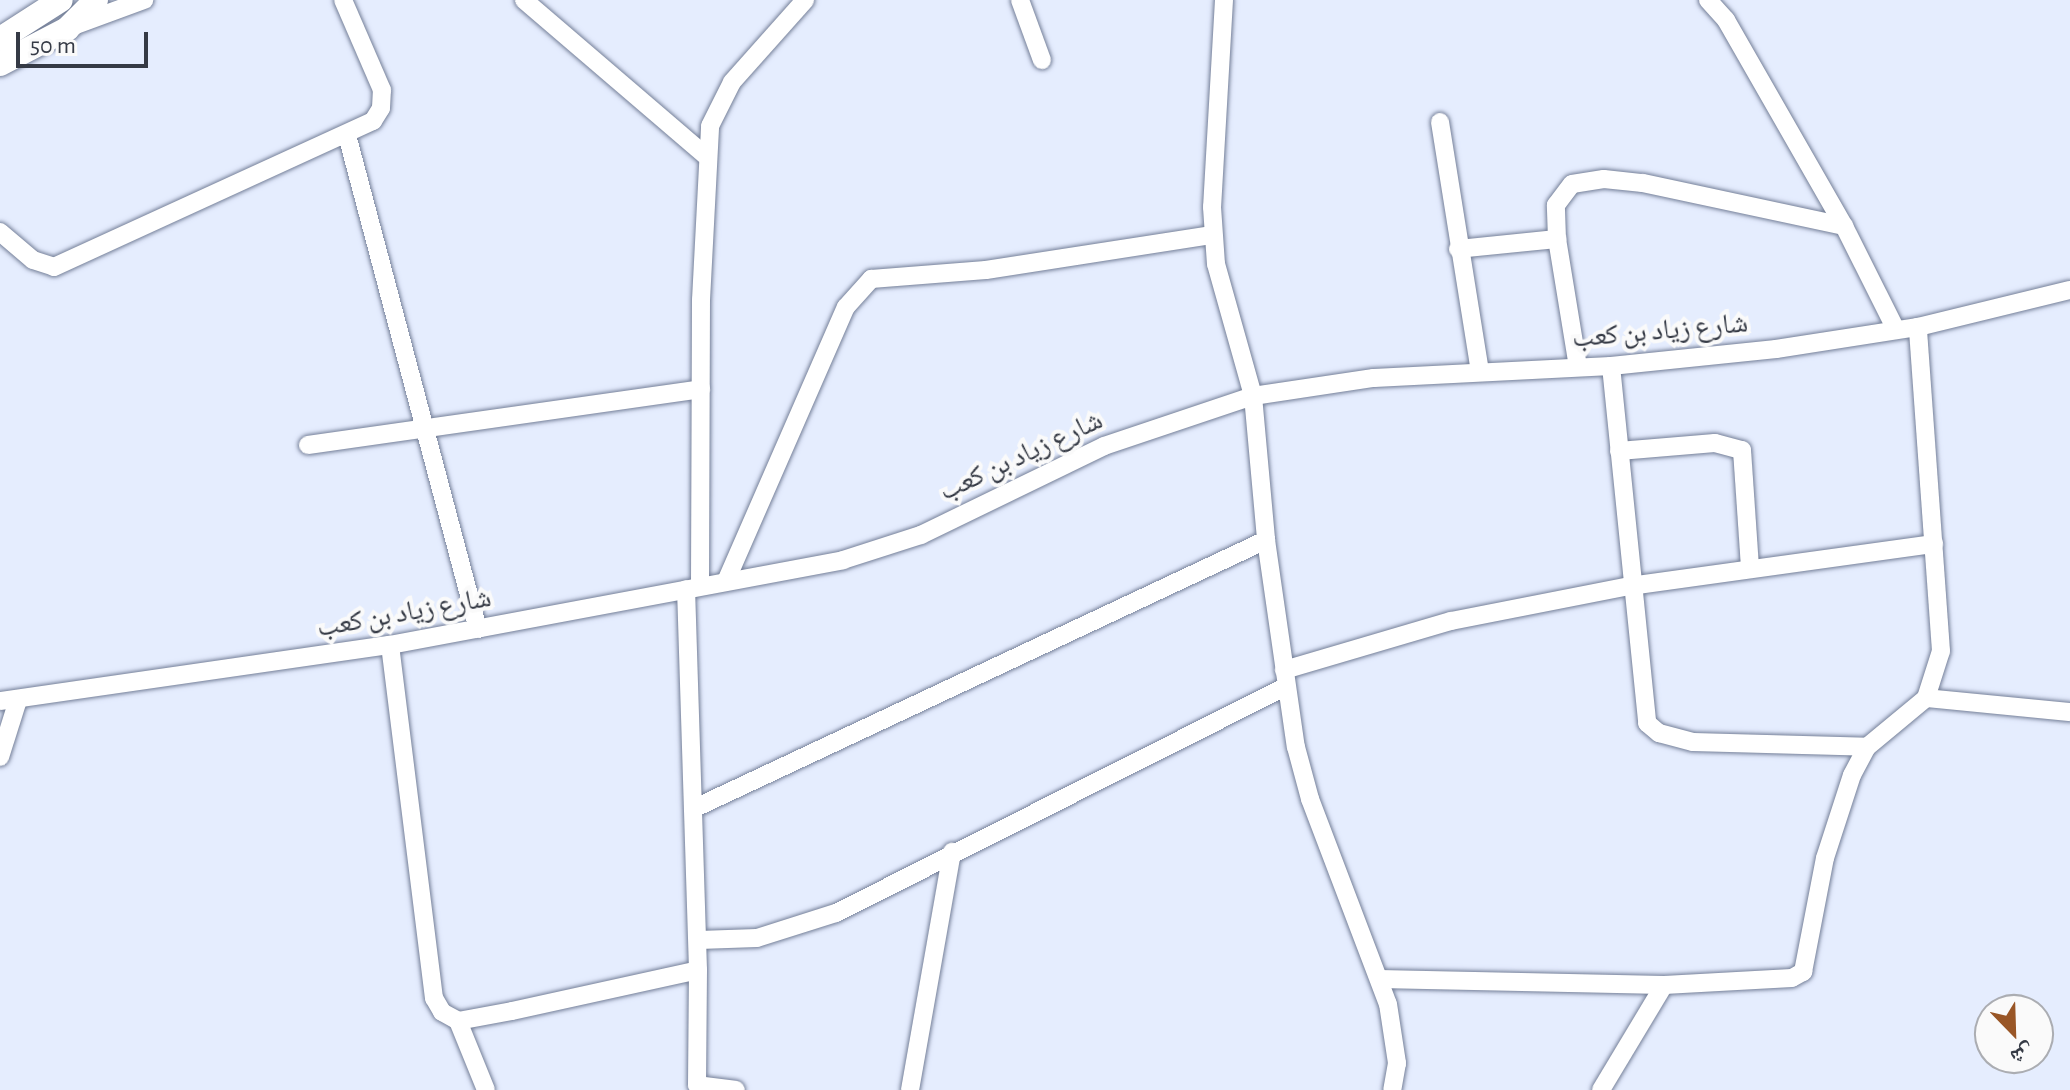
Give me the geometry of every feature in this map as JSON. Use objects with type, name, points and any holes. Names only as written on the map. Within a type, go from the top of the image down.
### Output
[{"type":"main road","points":[[0,39],[61,0]]},
{"type":"main road","points":[[0,64],[67,29],[96,0]]},
{"type":"street","points":[[67,29],[144,0]]},
{"type":"street","points":[[0,232],[41,265],[54,267],[373,121],[383,99],[343,0]]},
{"type":"street","points":[[524,0],[705,155]]},
{"type":"street","points":[[736,1090],[697,1088],[699,940],[693,587],[701,389],[705,155],[710,126],[732,82],[805,0]]},
{"type":"street","points":[[1020,0],[1042,60]]},
{"type":"street","points":[[1224,0],[1212,235],[1227,311],[1253,396],[1266,540],[1284,679],[1310,799],[1379,979],[1395,1034],[1392,1090]]},
{"type":"street","points":[[1708,0],[1726,20],[1844,226],[1896,330]]},
{"type":"street","points":[[1440,122],[1480,371]]},
{"type":"street","points":[[347,135],[478,629]]},
{"type":"street","points":[[1578,367],[1557,239],[1561,192],[1572,184],[1604,179],[1844,226]]},
{"type":"street","points":[[727,579],[846,307],[871,279],[986,270],[1212,235]]},
{"type":"street","points":[[1458,249],[1557,239]]},
{"type":"street","name":"شارع زياد بن كعب","points":[[9,701],[390,645],[884,549],[1104,446],[1253,396],[1374,378],[1611,366],[1896,330],[2070,290]]},
{"type":"street","points":[[1379,979],[1664,985],[1792,978],[1803,972],[1832,834],[1867,747],[1926,698],[1941,651],[1918,327]]},
{"type":"street","points":[[1611,366],[1630,586],[1647,723],[1659,733],[1693,742],[1867,747]]},
{"type":"street","points":[[308,445],[701,389]]},
{"type":"street","points":[[1619,451],[1736,445],[1744,457],[1750,567]]},
{"type":"street","points":[[695,808],[1266,540]]},
{"type":"street","points":[[699,940],[757,938],[822,918],[1284,679],[1451,621],[1630,586],[1934,544]]},
{"type":"street","points":[[390,645],[431,987],[442,1012],[458,1021],[486,1090]]},
{"type":"street","points":[[1926,698],[2070,712]]},
{"type":"street","points":[[0,757],[9,701]]},
{"type":"street","points":[[910,1090],[952,852]]},
{"type":"street","points":[[458,1021],[698,970]]},
{"type":"street","points":[[1601,1090],[1664,985]]}]
